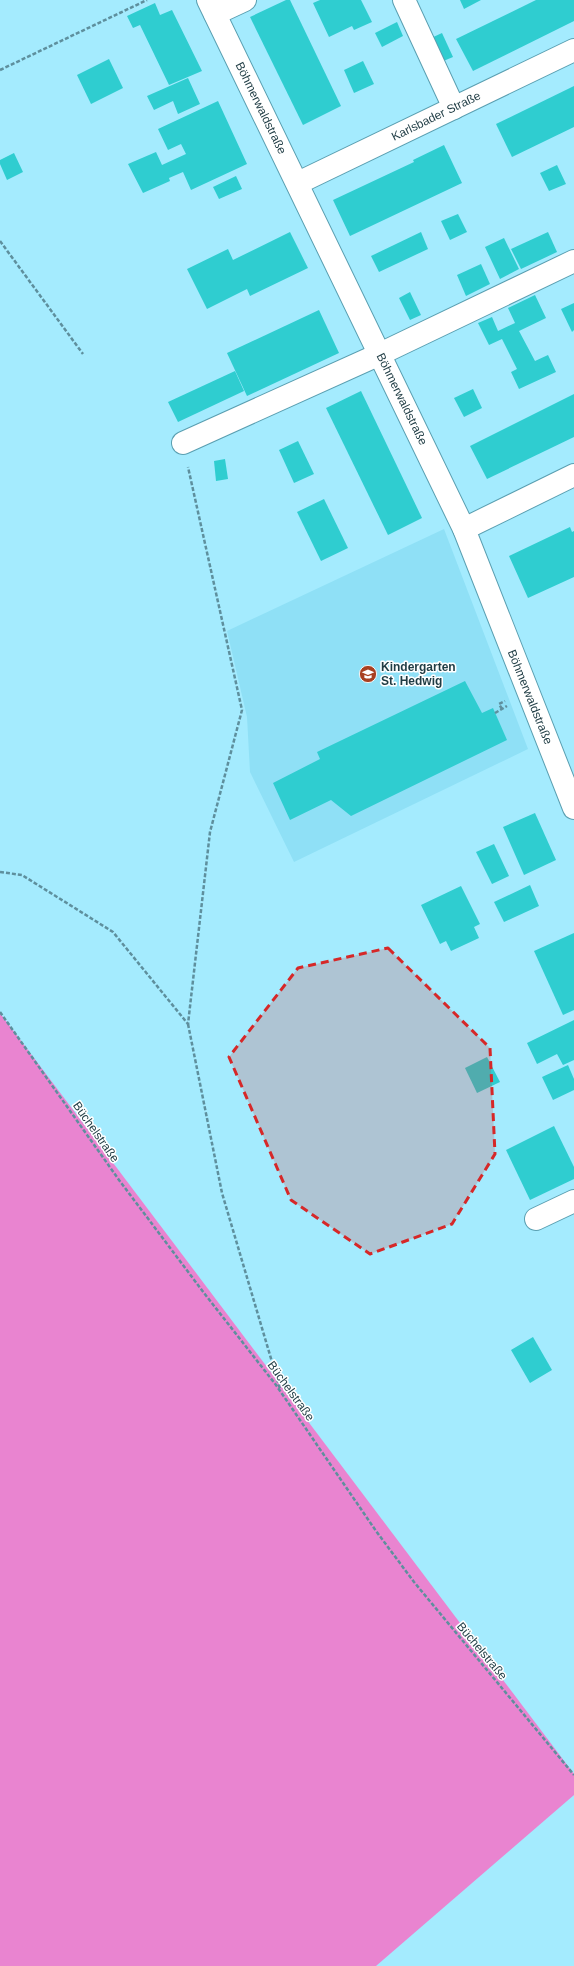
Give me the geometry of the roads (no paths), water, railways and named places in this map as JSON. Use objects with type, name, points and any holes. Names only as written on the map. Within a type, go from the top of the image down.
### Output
[{"type":"street","points":[[211,7],[245,0]]},
{"type":"street","points":[[404,0],[454,108]]},
{"type":"street","name":"Böhmerwaldstraße","points":[[211,7],[464,529],[574,808]]},
{"type":"street","name":"Karlsbader Straße","points":[[298,184],[574,50]]},
{"type":"street","points":[[182,443],[380,354],[574,261]]},
{"type":"street","points":[[464,529],[574,474]]},
{"type":"street","points":[[536,1219],[574,1201]]},
{"type":"place","name":"Kindergarten St. Hedwig","points":[[368,674]]}]
